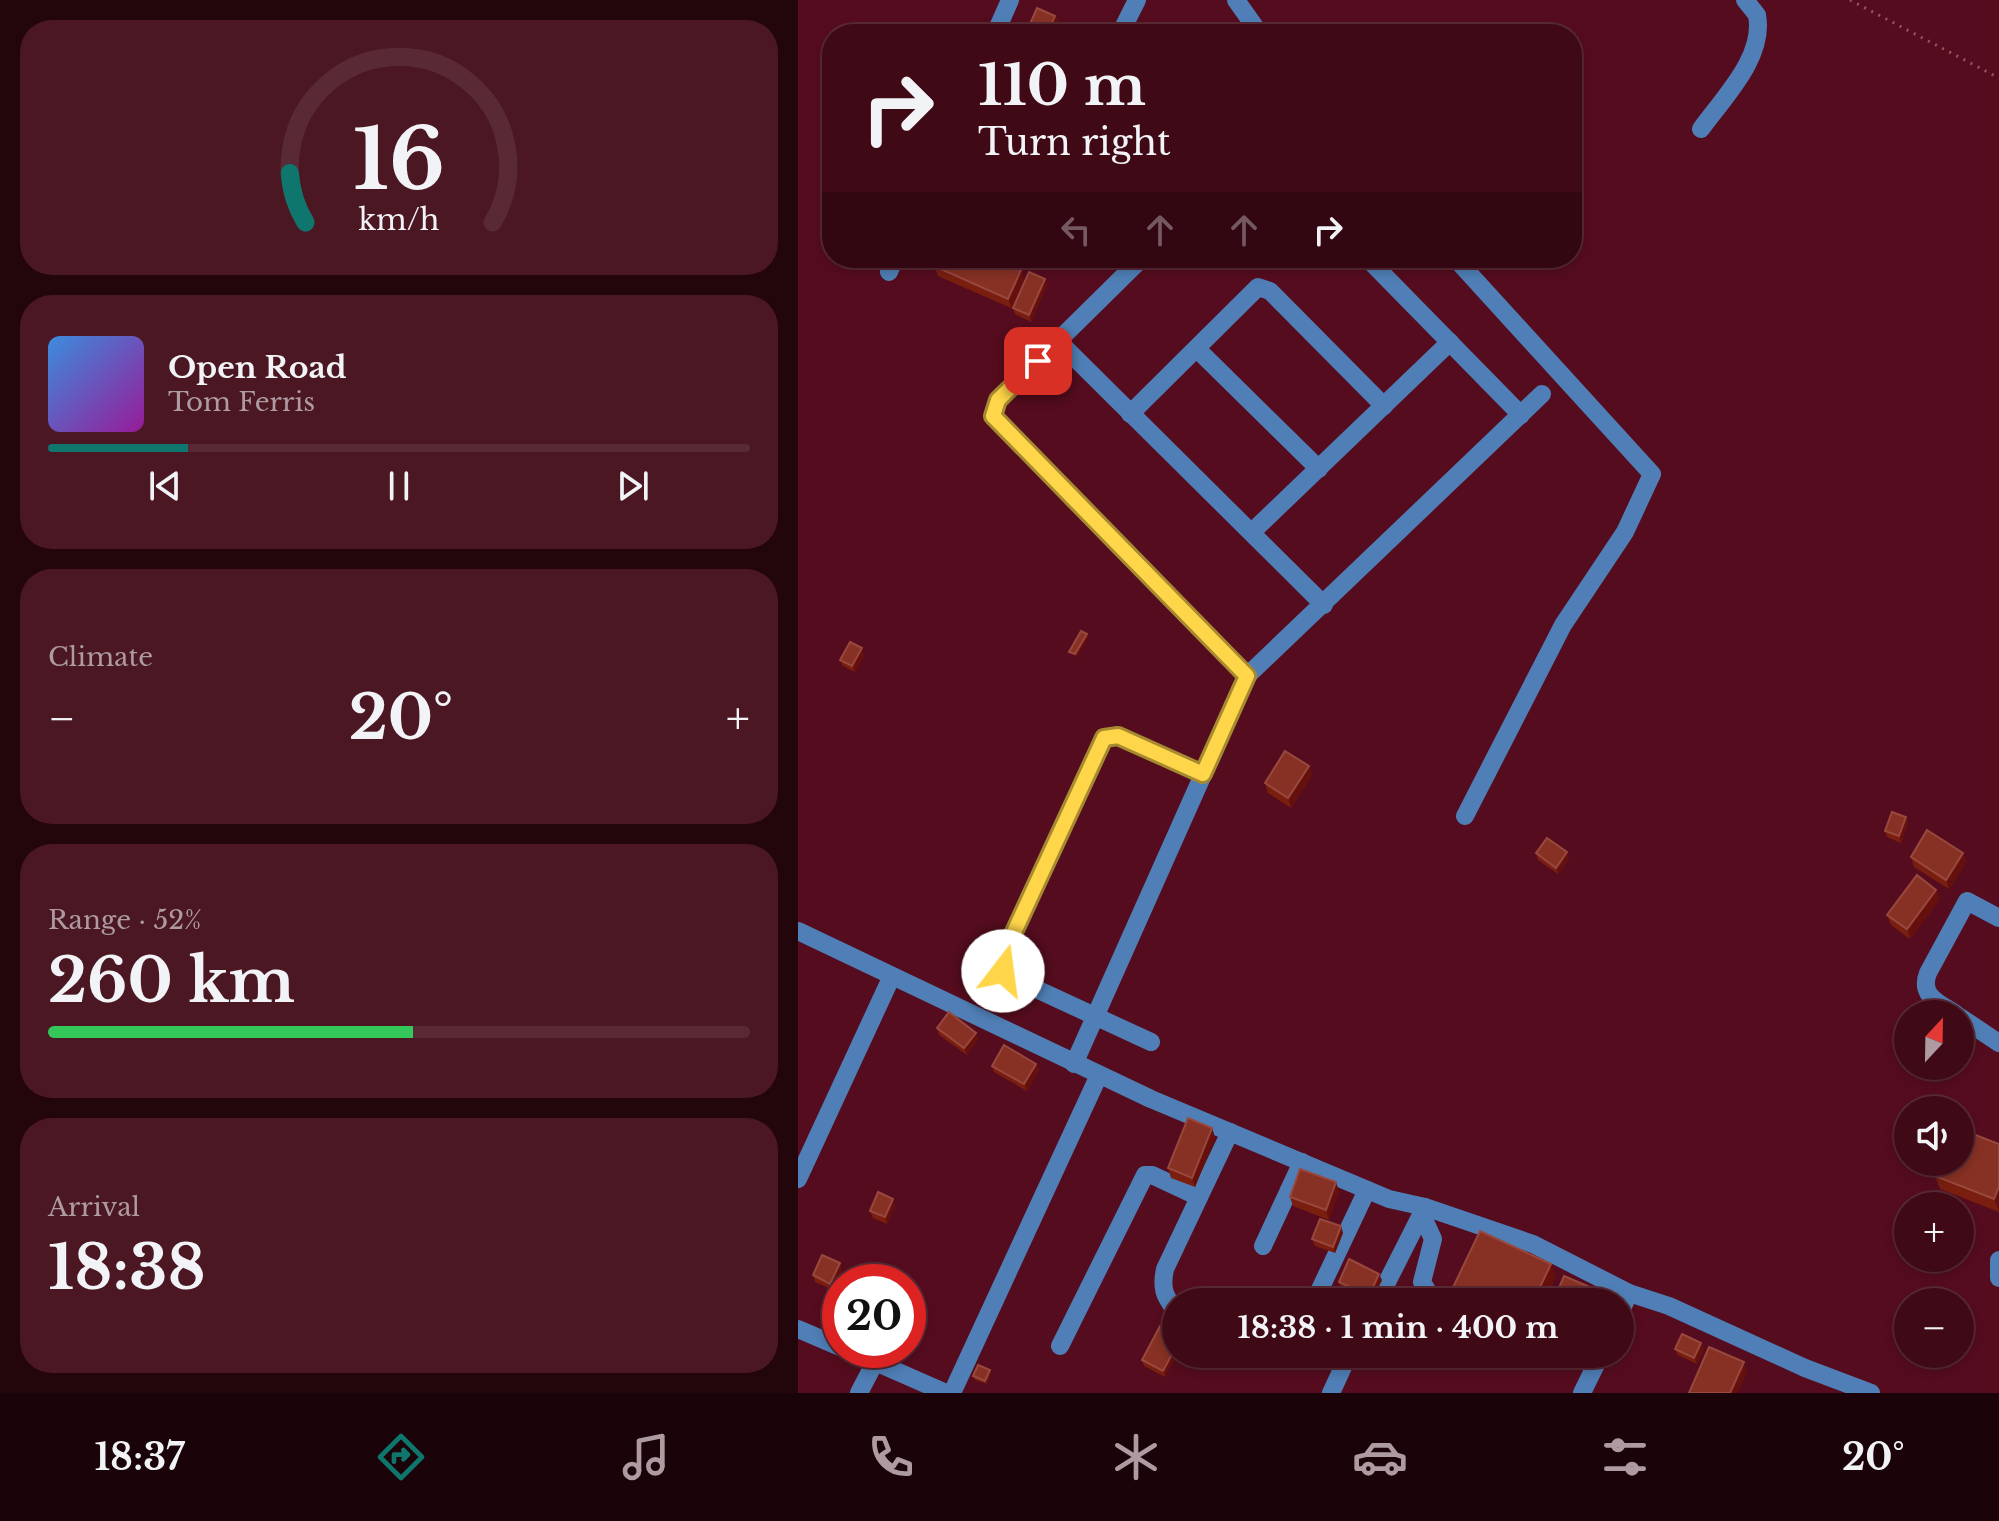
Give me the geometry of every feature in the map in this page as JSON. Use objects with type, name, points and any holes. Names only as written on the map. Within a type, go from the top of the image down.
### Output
[{"type":"street","points":[[999,24],[1010,0]]},
{"type":"street","points":[[1125,24],[1137,0]]},
{"type":"street","points":[[1236,0],[1253,24]]},
{"type":"street","points":[[1701,129],[1747,65],[1755,48],[1757,15],[1745,0]]},
{"type":"street","points":[[1132,268],[998,400],[993,416],[1247,676]]},
{"type":"street","points":[[1377,268],[1521,415]]},
{"type":"street","points":[[1464,268],[1652,474],[1625,532],[1563,625],[1465,816]]},
{"type":"street","points":[[1130,414],[1253,290],[1264,288],[1384,406]]},
{"type":"street","points":[[1058,341],[1324,605]]},
{"type":"street","points":[[1252,532],[1450,342]]},
{"type":"street","points":[[1197,349],[1319,469]]},
{"type":"street","points":[[1074,1064],[1247,676],[1542,394]]},
{"type":"street","points":[[1151,1042],[1008,976],[1003,971],[1002,958],[1104,738],[1118,736],[1203,774]]},
{"type":"street","points":[[1934,1000],[1928,996],[1924,985],[1967,901],[1999,918]]},
{"type":"street","points":[[800,939],[1230,1132],[1367,1190],[1533,1244],[1619,1288]]},
{"type":"street","points":[[798,1179],[891,978]]},
{"type":"street","points":[[1974,1027],[1999,1043]]},
{"type":"street","points":[[889,1368],[949,1393],[1099,1075]]},
{"type":"street","points":[[1162,1288],[1165,1269],[1230,1132]]},
{"type":"street","points":[[1263,1246],[1302,1162]]},
{"type":"street","points":[[1060,1346],[1145,1175],[1152,1175],[1199,1197]]},
{"type":"street","points":[[1321,1288],[1367,1190]]},
{"type":"street","points":[[1384,1288],[1424,1211]]},
{"type":"street","points":[[1424,1211],[1433,1239],[1422,1282],[1426,1288]]},
{"type":"street","points":[[1999,1260],[1999,1278]]},
{"type":"street","points":[[1634,1295],[1669,1306],[1805,1368],[1871,1393]]},
{"type":"street","points":[[801,1336],[822,1342]]},
{"type":"street","points":[[859,1393],[872,1368]]},
{"type":"street","points":[[1331,1393],[1343,1368]]},
{"type":"street","points":[[1582,1393],[1594,1368]]},
{"type":"path","points":[[1850,0],[1999,78]]},
{"type":"building","points":[[1037,8],[1055,16],[1051,24],[1030,24]]},
{"type":"building","points":[[938,268],[1017,268],[1021,270],[1008,299]]},
{"type":"building","points":[[1029,272],[1045,279],[1029,315],[1013,308]]},
{"type":"building","points":[[1081,631],[1087,634],[1075,654],[1069,652]]},
{"type":"building","points":[[850,642],[862,648],[852,666],[840,660]]},
{"type":"building","points":[[1285,751],[1309,766],[1288,798],[1265,783]]},
{"type":"building","points":[[1892,812],[1906,817],[1899,836],[1885,831]]},
{"type":"building","points":[[1927,830],[1963,853],[1946,880],[1911,857]]},
{"type":"building","points":[[1547,838],[1567,852],[1556,868],[1536,853]]},
{"type":"building","points":[[1917,875],[1936,890],[1907,929],[1887,915]]},
{"type":"building","points":[[949,1012],[976,1033],[964,1048],[937,1028]]},
{"type":"building","points":[[1004,1045],[1036,1064],[1024,1084],[992,1066]]},
{"type":"building","points":[[1188,1118],[1212,1128],[1192,1178],[1168,1168]]},
{"type":"building","points":[[1974,1134],[1999,1144],[1999,1187],[1994,1199],[1935,1176],[1974,1176]]},
{"type":"building","points":[[1300,1169],[1336,1182],[1326,1210],[1290,1197]]},
{"type":"building","points":[[878,1192],[893,1199],[885,1217],[870,1211]]},
{"type":"building","points":[[1320,1219],[1341,1226],[1333,1247],[1312,1239]]},
{"type":"building","points":[[1480,1231],[1551,1264],[1540,1288],[1453,1288]]},
{"type":"building","points":[[822,1255],[840,1263],[822,1264],[822,1280],[813,1275]]},
{"type":"building","points":[[1349,1259],[1379,1274],[1373,1288],[1352,1288],[1339,1282]]},
{"type":"building","points":[[1564,1276],[1592,1288],[1559,1288]]},
{"type":"building","points":[[1160,1326],[1162,1327],[1163,1371],[1142,1360]]},
{"type":"building","points":[[1682,1334],[1701,1343],[1694,1358],[1675,1349]]},
{"type":"building","points":[[1709,1347],[1744,1362],[1730,1393],[1689,1393]]},
{"type":"building","points":[[978,1365],[990,1370],[985,1381],[973,1376]]},
{"type":"route","points":[[1003,971],[1002,958],[1104,738],[1118,736],[1203,774],[1247,676],[993,416],[998,400],[1038,361]]}]
